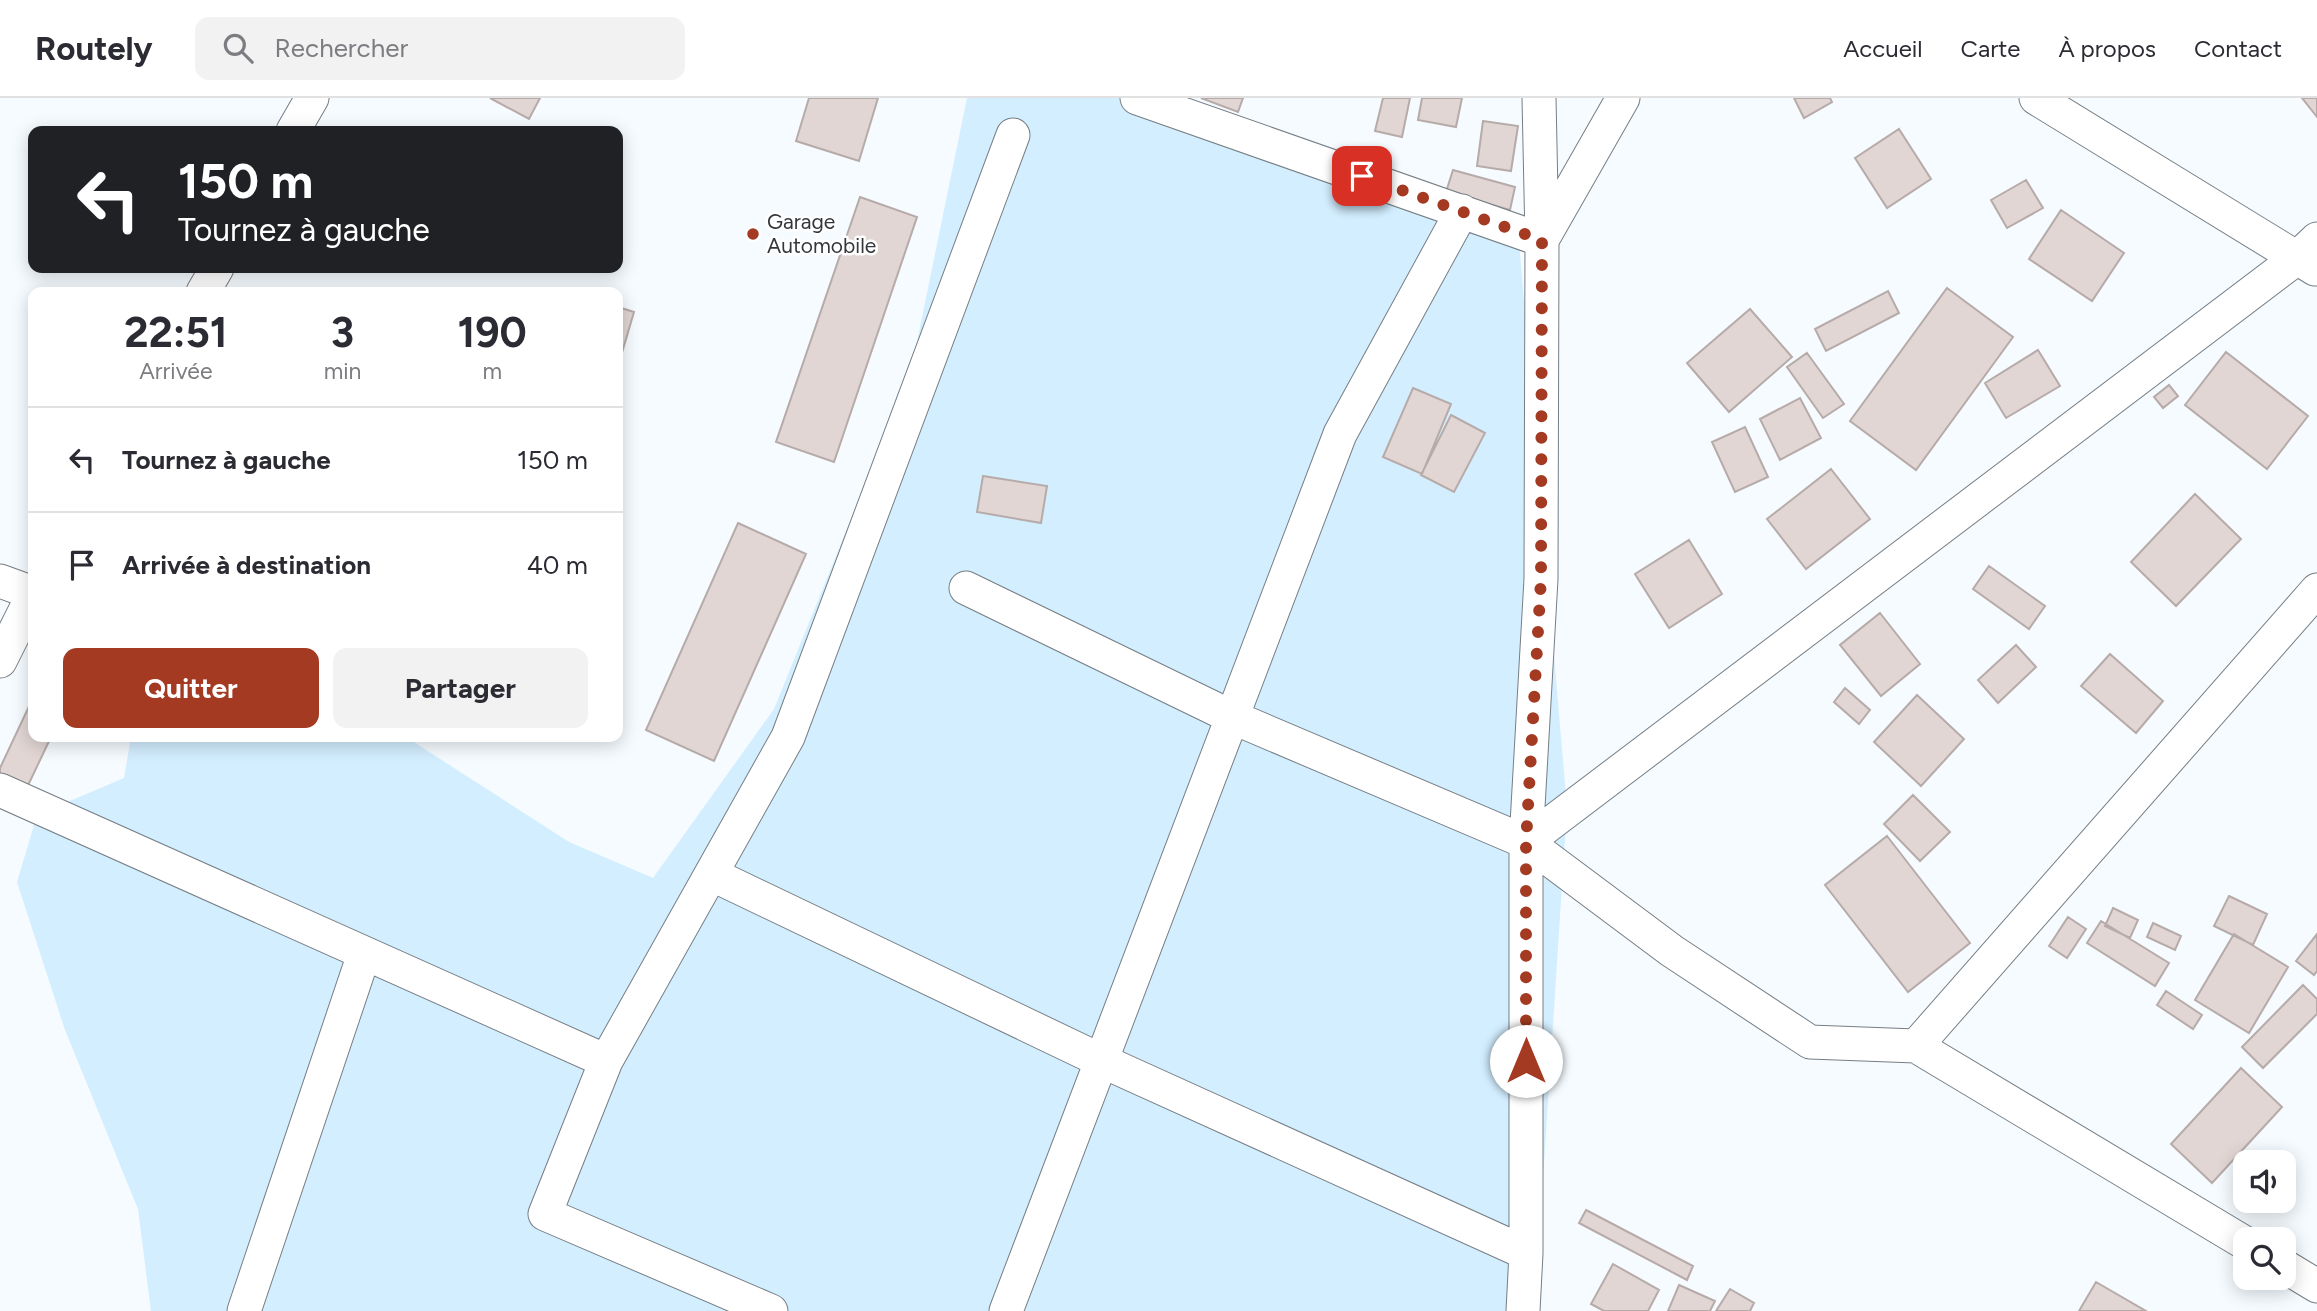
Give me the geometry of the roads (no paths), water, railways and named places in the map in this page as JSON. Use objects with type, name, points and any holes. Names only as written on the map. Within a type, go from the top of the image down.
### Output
[{"type":"street","points":[[296,126],[312,98]]},
{"type":"street","points":[[1138,98],[1542,240]]},
{"type":"street","points":[[1523,1311],[1526,1253],[1526,842],[1541,579],[1542,240],[1539,98]]},
{"type":"street","points":[[1542,240],[1623,98]]},
{"type":"street","points":[[1526,842],[2310,256],[2036,98]]},
{"type":"street","points":[[771,1311],[545,1214],[606,1061],[788,737],[1013,135]]},
{"type":"street","points":[[1006,1311],[1340,434],[1462,211]]},
{"type":"street","points":[[0,581],[28,592]]},
{"type":"street","points":[[966,588],[1232,717],[1526,842],[1672,951],[1810,1042],[1916,1046],[2233,1236]]},
{"type":"street","points":[[1916,1046],[2317,590]]},
{"type":"street","points":[[0,661],[28,604]]},
{"type":"street","points":[[0,790],[606,1061]]},
{"type":"street","points":[[711,874],[1102,1061],[1526,1253]]},
{"type":"street","points":[[244,1311],[364,954]]},
{"type":"street","points":[[2296,1273],[2317,1286]]},
{"type":"place","name":"Garage Automobile","points":[[753,234]]}]
